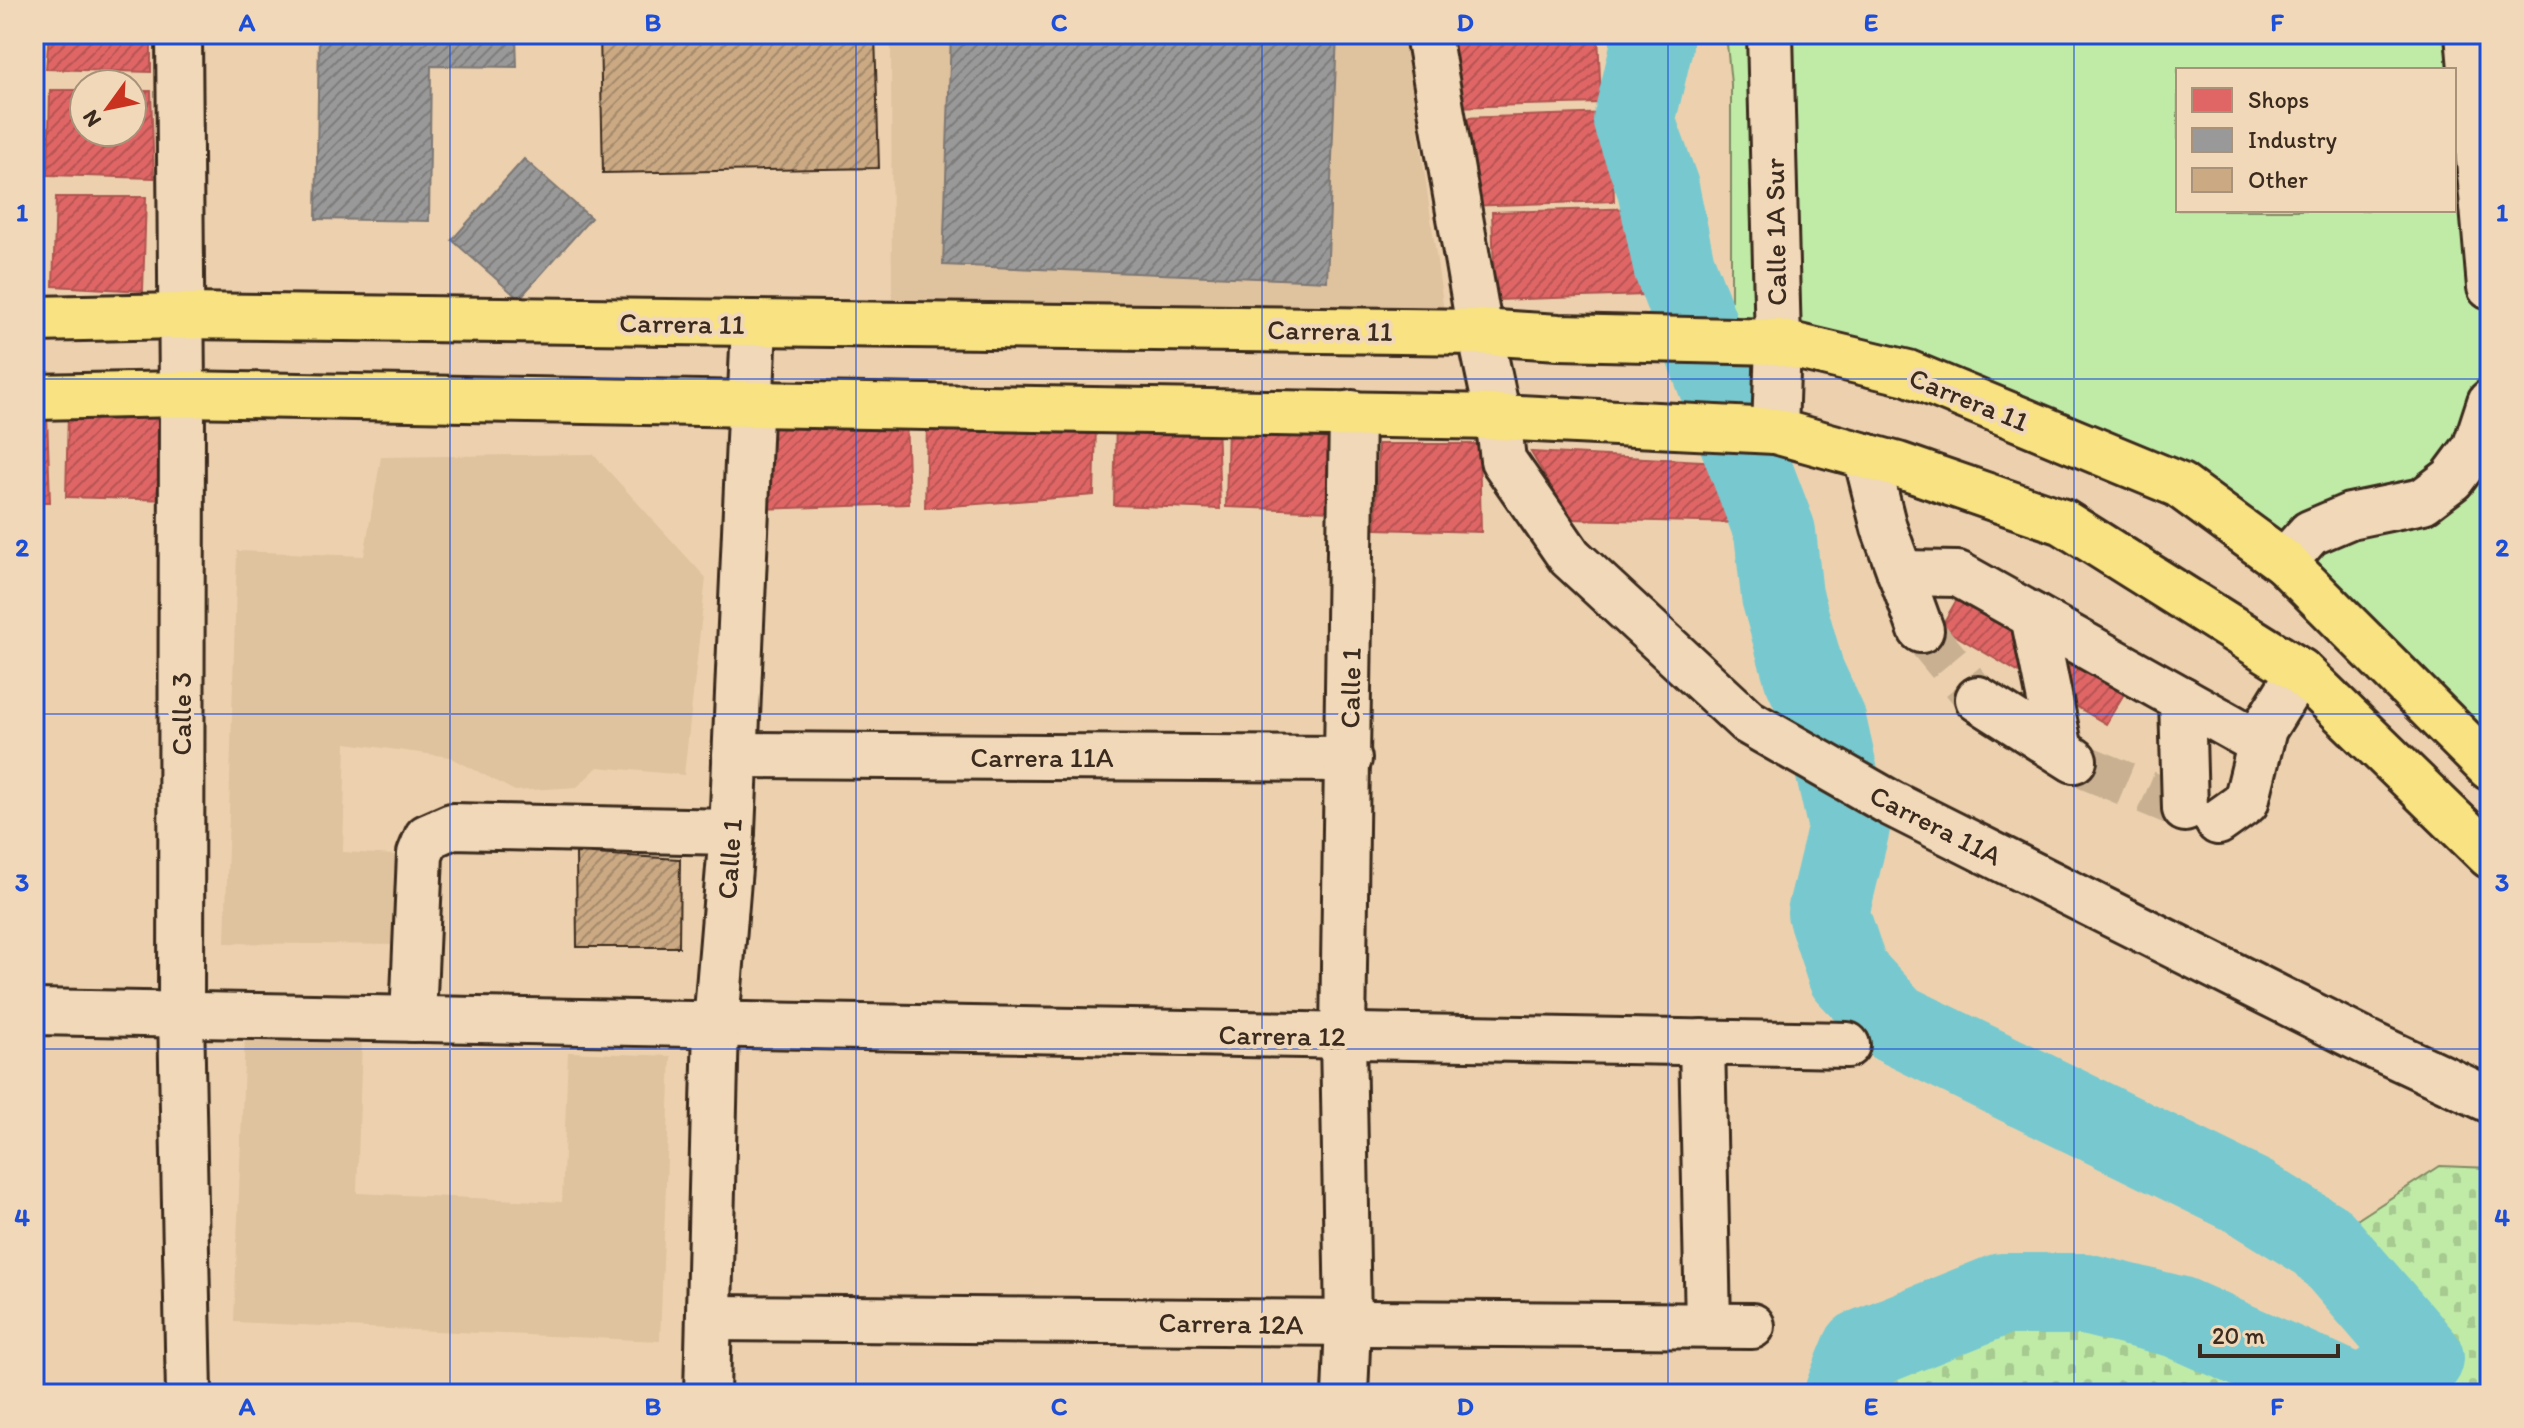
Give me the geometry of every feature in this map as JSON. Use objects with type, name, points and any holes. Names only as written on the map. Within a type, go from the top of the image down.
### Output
[{"type":"main road","name":"Carrera 11","points":[[34,319],[181,316],[1480,332],[1778,342],[1908,373],[2179,485],[2284,562],[2490,768]]},
{"type":"main road","points":[[34,397],[182,394],[1352,413],[1564,419],[1770,430],[1866,456],[2063,522],[2300,671],[2490,856]]},
{"type":"street","name":"Calle 3","points":[[179,34],[181,1015],[189,1394]]},
{"type":"street","points":[[1428,34],[1480,332],[1498,417]]},
{"type":"street","name":"Calle 1A Sur","points":[[1770,34],[1778,342],[1770,430]]},
{"type":"street","points":[[2468,34],[2490,287]]},
{"type":"street","name":"Calle 1","points":[[707,1394],[716,1024],[732,832],[754,324]]},
{"type":"street","points":[[2284,562],[2310,533],[2350,516],[2423,501],[2433,494],[2452,479],[2475,448],[2490,402]]},
{"type":"street","name":"Calle 1","points":[[1345,1394],[1348,1324],[1343,1036],[1352,413]]},
{"type":"street","name":"Carrera 11A","points":[[1498,417],[1503,460],[1570,557],[1748,722],[1892,804],[2372,1045],[2490,1100]]},
{"type":"street","points":[[1866,456],[1884,528],[1921,630]]},
{"type":"street","points":[[1900,573],[1958,574],[2260,743]]},
{"type":"street","points":[[1978,699],[2072,759],[2033,616]]},
{"type":"street","points":[[2182,699],[2202,815],[2246,802],[2264,729],[2300,671]]},
{"type":"street","name":"Carrera 11A","points":[[735,755],[1349,759]]},
{"type":"street","points":[[413,1019],[420,854],[427,837],[452,826],[732,832]]},
{"type":"street","name":"Carrera 12","points":[[34,1012],[1847,1045]]},
{"type":"street","points":[[1702,1042],[1708,1325]]},
{"type":"street","name":"Carrera 12A","points":[[710,1318],[1752,1326]]},
{"type":"shaded area","points":[[891,34],[1405,34],[1444,311],[892,304]]},
{"type":"shaded area","points":[[593,454],[706,578],[684,775],[598,767],[577,787],[515,791],[450,757],[346,743],[343,852],[395,855],[401,945],[225,943],[237,551],[364,556],[381,457]]},
{"type":"shaded area","points":[[245,1035],[362,1039],[357,1193],[562,1202],[568,1052],[671,1056],[660,1341],[234,1322]]},
{"type":"green space","points":[[1726,34],[2490,34],[2490,768],[2179,485],[1908,373],[1731,317],[1731,84]]},
{"type":"green space","points":[[2440,1166],[2490,1168],[2490,1394],[2368,1394],[2422,1358],[2323,1242]]},
{"type":"green space","points":[[2002,1294],[2085,1294],[2178,1317],[2352,1394],[1845,1394],[1863,1350]]},
{"type":"building: Shops","points":[[49,34],[151,34],[151,72],[148,68],[46,69]]},
{"type":"building: Shops","points":[[1448,34],[1598,34],[1601,103],[1451,107]]},
{"type":"building: Shops","points":[[50,90],[68,90],[68,148],[148,148],[148,91],[151,91],[154,178],[48,175]]},
{"type":"building: Shops","points":[[1611,113],[1614,201],[1464,206],[1461,118]]},
{"type":"building: Shops","points":[[56,197],[146,197],[143,291],[53,286]]},
{"type":"building: Shops","points":[[35,204],[38,291],[34,291]]},
{"type":"building: Shops","points":[[1642,208],[1645,295],[1495,300],[1492,212]]},
{"type":"building: Shops","points":[[68,412],[168,413],[171,500],[66,497]]},
{"type":"building: Shops","points":[[34,415],[47,415],[50,502],[34,502]]},
{"type":"building: Shops","points":[[906,417],[909,504],[759,509],[756,421]]},
{"type":"building: Shops","points":[[1116,420],[1217,421],[1220,509],[1114,505]]},
{"type":"building: Shops","points":[[1228,422],[1328,424],[1332,511],[1226,507]]},
{"type":"building: Shops","points":[[927,425],[1096,426],[1094,495],[925,508]]},
{"type":"building: Shops","points":[[1378,444],[1479,444],[1481,532],[1376,529]]},
{"type":"building: Shops","points":[[1531,452],[1721,462],[1741,523],[1570,519]]},
{"type":"building: Shops","points":[[1966,584],[2131,682],[2106,724],[1941,627]]},
{"type":"building: Industry","points":[[319,34],[516,34],[517,67],[431,66],[429,221],[316,219]]},
{"type":"building: Industry","points":[[951,34],[1337,34],[1327,281],[943,265]]},
{"type":"building: Industry","points":[[524,159],[591,218],[519,299],[452,240]]},
{"type":"building: Other","points":[[600,34],[875,34],[879,168],[603,173]]},
{"type":"building: Other","points":[[576,853],[680,859],[679,947],[577,947]]},
{"type":"waterway","points":[[1650,34],[1652,45],[1634,121],[1658,188],[1674,266],[1775,532],[1782,596],[1804,674],[1825,720],[1849,827],[1828,913],[1848,974],[1894,1023],[2250,1197],[2323,1242],[2423,1358],[2368,1394]]},
{"type":"waterway","points":[[1845,1394],[1863,1350],[2002,1294],[2085,1294],[2178,1317],[2352,1394]]},
{"type":"tunnel","points":[[1921,630],[1978,699]]},
{"type":"tunnel","points":[[2085,767],[2216,821]]}]
